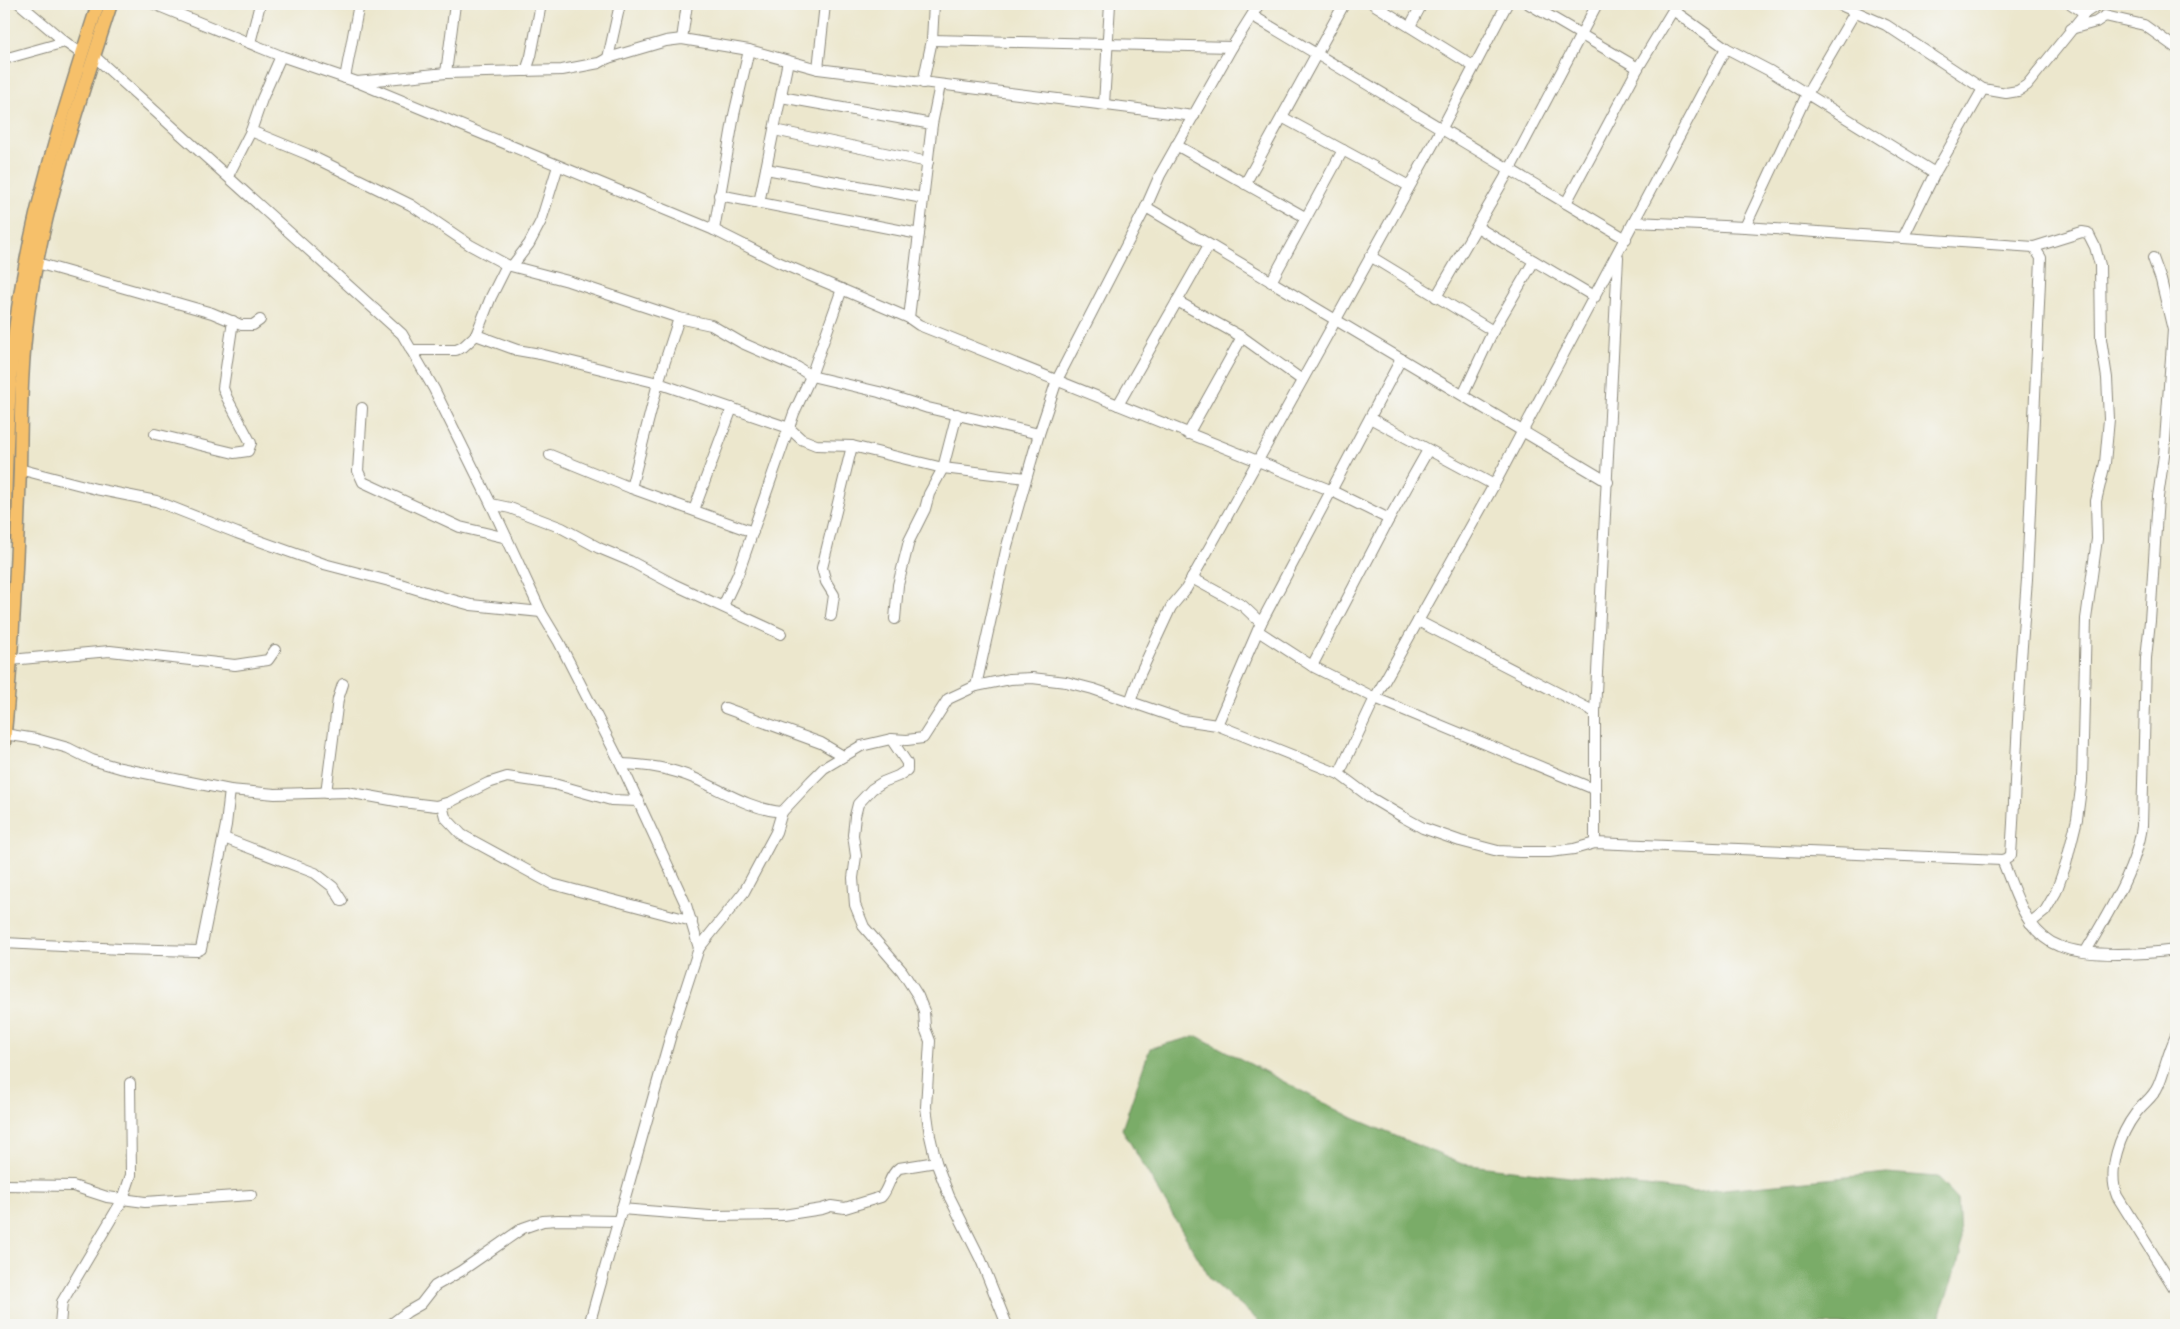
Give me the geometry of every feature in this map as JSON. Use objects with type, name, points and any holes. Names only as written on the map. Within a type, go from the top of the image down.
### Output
[{"type":"main road","points":[[4,535],[12,362],[18,308],[31,261],[51,204],[88,55],[98,4]]},
{"type":"main road","points":[[88,55],[111,4]]},
{"type":"main road","points":[[4,737],[20,469],[22,372],[31,261]]},
{"type":"street","points":[[20,4],[65,42],[88,55],[228,176],[402,334],[434,389],[492,504],[541,612],[559,642],[621,764],[664,855],[692,921],[699,948]]},
{"type":"street","points":[[154,4],[281,56],[357,82],[714,230],[778,262],[909,318],[919,325],[1330,490],[1389,519]]},
{"type":"street","points":[[250,44],[260,4]]},
{"type":"street","points":[[346,78],[359,4]]},
{"type":"street","points":[[446,73],[455,4]]},
{"type":"street","points":[[526,71],[531,56],[541,4]]},
{"type":"street","points":[[608,58],[620,4]]},
{"type":"street","points":[[682,39],[687,4]]},
{"type":"street","points":[[818,69],[826,4]]},
{"type":"street","points":[[923,83],[932,40],[934,4]]},
{"type":"street","points":[[1104,104],[1110,4]]},
{"type":"street","points":[[976,686],[1007,546],[1039,434],[1057,380],[1176,145],[1259,4]]},
{"type":"street","points":[[1245,184],[1344,4]]},
{"type":"street","points":[[1373,4],[1473,66]]},
{"type":"street","points":[[1410,26],[1422,4]]},
{"type":"street","points":[[1130,702],[1140,674],[1171,607],[1192,578],[1257,462],[1442,128],[1507,4]]},
{"type":"street","points":[[1529,4],[1638,68]]},
{"type":"street","points":[[1436,297],[1510,169],[1598,4]]},
{"type":"street","points":[[1838,4],[1886,25],[1983,89],[2006,93],[2023,89],[2084,13],[2099,4],[2105,16]]},
{"type":"street","points":[[2071,4],[2084,13]]},
{"type":"street","points":[[1566,203],[1638,68],[1675,7],[1726,48],[1807,94],[1935,173]]},
{"type":"street","points":[[1745,227],[1807,94],[1855,12]]},
{"type":"street","points":[[1253,16],[1626,239]]},
{"type":"street","points":[[2071,29],[2084,26],[2105,16],[2144,25],[2176,48]]},
{"type":"street","points":[[357,82],[446,73],[562,70],[599,63],[608,58],[666,41],[682,39],[749,50],[818,69],[940,86],[1194,116]]},
{"type":"street","points":[[932,40],[1232,47]]},
{"type":"street","points":[[4,59],[65,42]]},
{"type":"street","points":[[1339,774],[1375,698],[1494,485],[1726,48]]},
{"type":"street","points":[[714,230],[734,115],[749,50]]},
{"type":"street","points":[[228,176],[251,131],[262,99],[281,56]]},
{"type":"street","points":[[759,203],[788,61]]},
{"type":"street","points":[[909,318],[932,124],[940,86]]},
{"type":"street","points":[[1903,238],[1935,173],[1983,89]]},
{"type":"street","points":[[781,97],[932,124]]},
{"type":"street","points":[[1282,117],[1409,186]]},
{"type":"street","points":[[774,130],[928,162]]},
{"type":"street","points":[[251,131],[307,154],[411,205],[470,245],[509,266],[568,281],[678,318],[712,326],[742,343],[797,367],[811,376],[879,392],[928,408],[1039,434]]},
{"type":"street","points":[[1176,145],[1305,217]]},
{"type":"street","points":[[1271,282],[1343,150]]},
{"type":"street","points":[[411,350],[456,350],[463,347],[476,335],[491,297],[509,266],[529,244],[541,221],[558,166]]},
{"type":"street","points":[[766,169],[923,198]]},
{"type":"street","points":[[720,195],[919,234]]},
{"type":"street","points":[[1146,207],[1608,482]]},
{"type":"street","points":[[1635,222],[1745,227],[2034,247],[2084,232],[2088,233],[2095,247],[2100,265],[2101,339],[2107,378],[2109,419],[2105,463],[2096,501],[2097,539],[2086,619],[2082,781],[2077,819],[2066,864],[2056,892],[2045,911],[2030,923]]},
{"type":"street","points":[[1477,226],[1594,297]]},
{"type":"street","points":[[1118,405],[1209,245]]},
{"type":"street","points":[[588,1325],[599,1292],[617,1221],[672,1031],[699,948],[744,892],[776,832],[782,812],[817,774],[861,746],[891,740],[923,738],[948,699],[976,686],[1010,679],[1032,678],[1066,682],[1093,688],[1183,720],[1217,725],[1339,774],[1370,798],[1416,824],[1441,835],[1498,851],[1549,852],[1574,849],[1594,843],[2002,860],[2011,855],[2042,268],[2042,258],[2034,247]]},
{"type":"street","points":[[1594,843],[1595,712],[1619,252]]},
{"type":"street","points":[[1370,256],[1494,331]]},
{"type":"street","points":[[2086,951],[2128,871],[2141,839],[2146,658],[2173,330],[2161,280],[2153,258]]},
{"type":"street","points":[[31,261],[248,325],[260,320]]},
{"type":"street","points":[[1463,395],[1494,331],[1534,261]]},
{"type":"street","points":[[724,606],[842,289]]},
{"type":"street","points":[[1177,301],[1242,337],[1302,380]]},
{"type":"street","points":[[631,488],[658,383],[678,318]]},
{"type":"street","points":[[155,434],[234,453],[248,451],[251,442],[223,388],[233,321]]},
{"type":"street","points":[[476,335],[517,350],[658,383],[789,428],[801,439],[816,445],[852,446],[943,468],[1026,478]]},
{"type":"street","points":[[1188,434],[1242,337]]},
{"type":"street","points":[[1217,725],[1259,627],[1401,358]]},
{"type":"street","points":[[362,408],[358,471],[364,482],[460,527],[507,538]]},
{"type":"street","points":[[694,510],[732,408]]},
{"type":"street","points":[[895,619],[898,584],[909,541],[925,508],[929,494],[943,468],[957,414]]},
{"type":"street","points":[[1370,418],[1494,485]]},
{"type":"street","points":[[830,616],[834,595],[823,575],[822,561],[852,446]]},
{"type":"street","points":[[1312,666],[1389,519],[1428,450]]},
{"type":"street","points":[[550,455],[631,488],[753,532]]},
{"type":"street","points":[[20,469],[96,489],[156,500],[237,533],[324,564],[449,599],[471,605],[541,612]]},
{"type":"street","points":[[492,504],[510,508],[562,528],[599,548],[781,634]]},
{"type":"street","points":[[1192,578],[1242,606],[1259,627],[1312,666],[1375,698],[1594,789]]},
{"type":"street","points":[[1418,621],[1595,712]]},
{"type":"street","points":[[10,660],[110,650],[235,665],[268,660],[275,650]]},
{"type":"street","points":[[326,793],[338,699],[343,684]]},
{"type":"street","points":[[724,708],[820,743],[843,756]]},
{"type":"street","points":[[4,737],[36,739],[68,748],[92,760],[120,768],[230,790],[275,794],[347,792],[402,802],[442,805],[488,783],[507,777],[554,784],[611,800],[638,801]]},
{"type":"street","points":[[891,740],[907,762],[907,770],[878,785],[858,804],[853,835],[856,856],[853,892],[857,912],[864,927],[902,971],[918,996],[926,1016],[925,1028],[930,1041],[926,1107],[936,1162],[949,1196],[980,1260],[1008,1325]]},
{"type":"street","points":[[621,764],[652,766],[671,770],[695,779],[754,807],[782,812]]},
{"type":"street","points":[[4,943],[197,951],[203,946],[224,838],[230,790]]},
{"type":"street","points":[[442,805],[445,817],[462,835],[552,884],[692,921]]},
{"type":"street","points":[[224,838],[315,873],[333,887],[342,901]]},
{"type":"street","points":[[2002,860],[2020,905],[2030,923],[2043,937],[2058,946],[2086,951],[2151,954],[2176,950]]},
{"type":"street","points":[[2176,1036],[2158,1087],[2151,1098],[2137,1111],[2121,1140],[2113,1181],[2117,1196],[2176,1291]]},
{"type":"street","points":[[60,1325],[62,1302],[123,1199],[131,1175],[130,1083]]},
{"type":"street","points":[[621,1210],[710,1216],[747,1216],[783,1215],[822,1210],[831,1206],[845,1208],[881,1197],[894,1171],[898,1168],[936,1162]]},
{"type":"street","points":[[4,1185],[73,1186],[107,1197],[145,1202],[251,1195]]},
{"type":"street","points":[[390,1325],[421,1304],[436,1286],[461,1272],[523,1228],[538,1222],[558,1220],[617,1221]]},
{"type":"green space","points":[[1197,1036],[1353,1118],[1462,1164],[1695,1192],[1887,1173],[1937,1177],[1958,1199],[1961,1255],[1941,1311],[1938,1325],[1263,1325],[1211,1280],[1122,1129],[1150,1048]]}]
